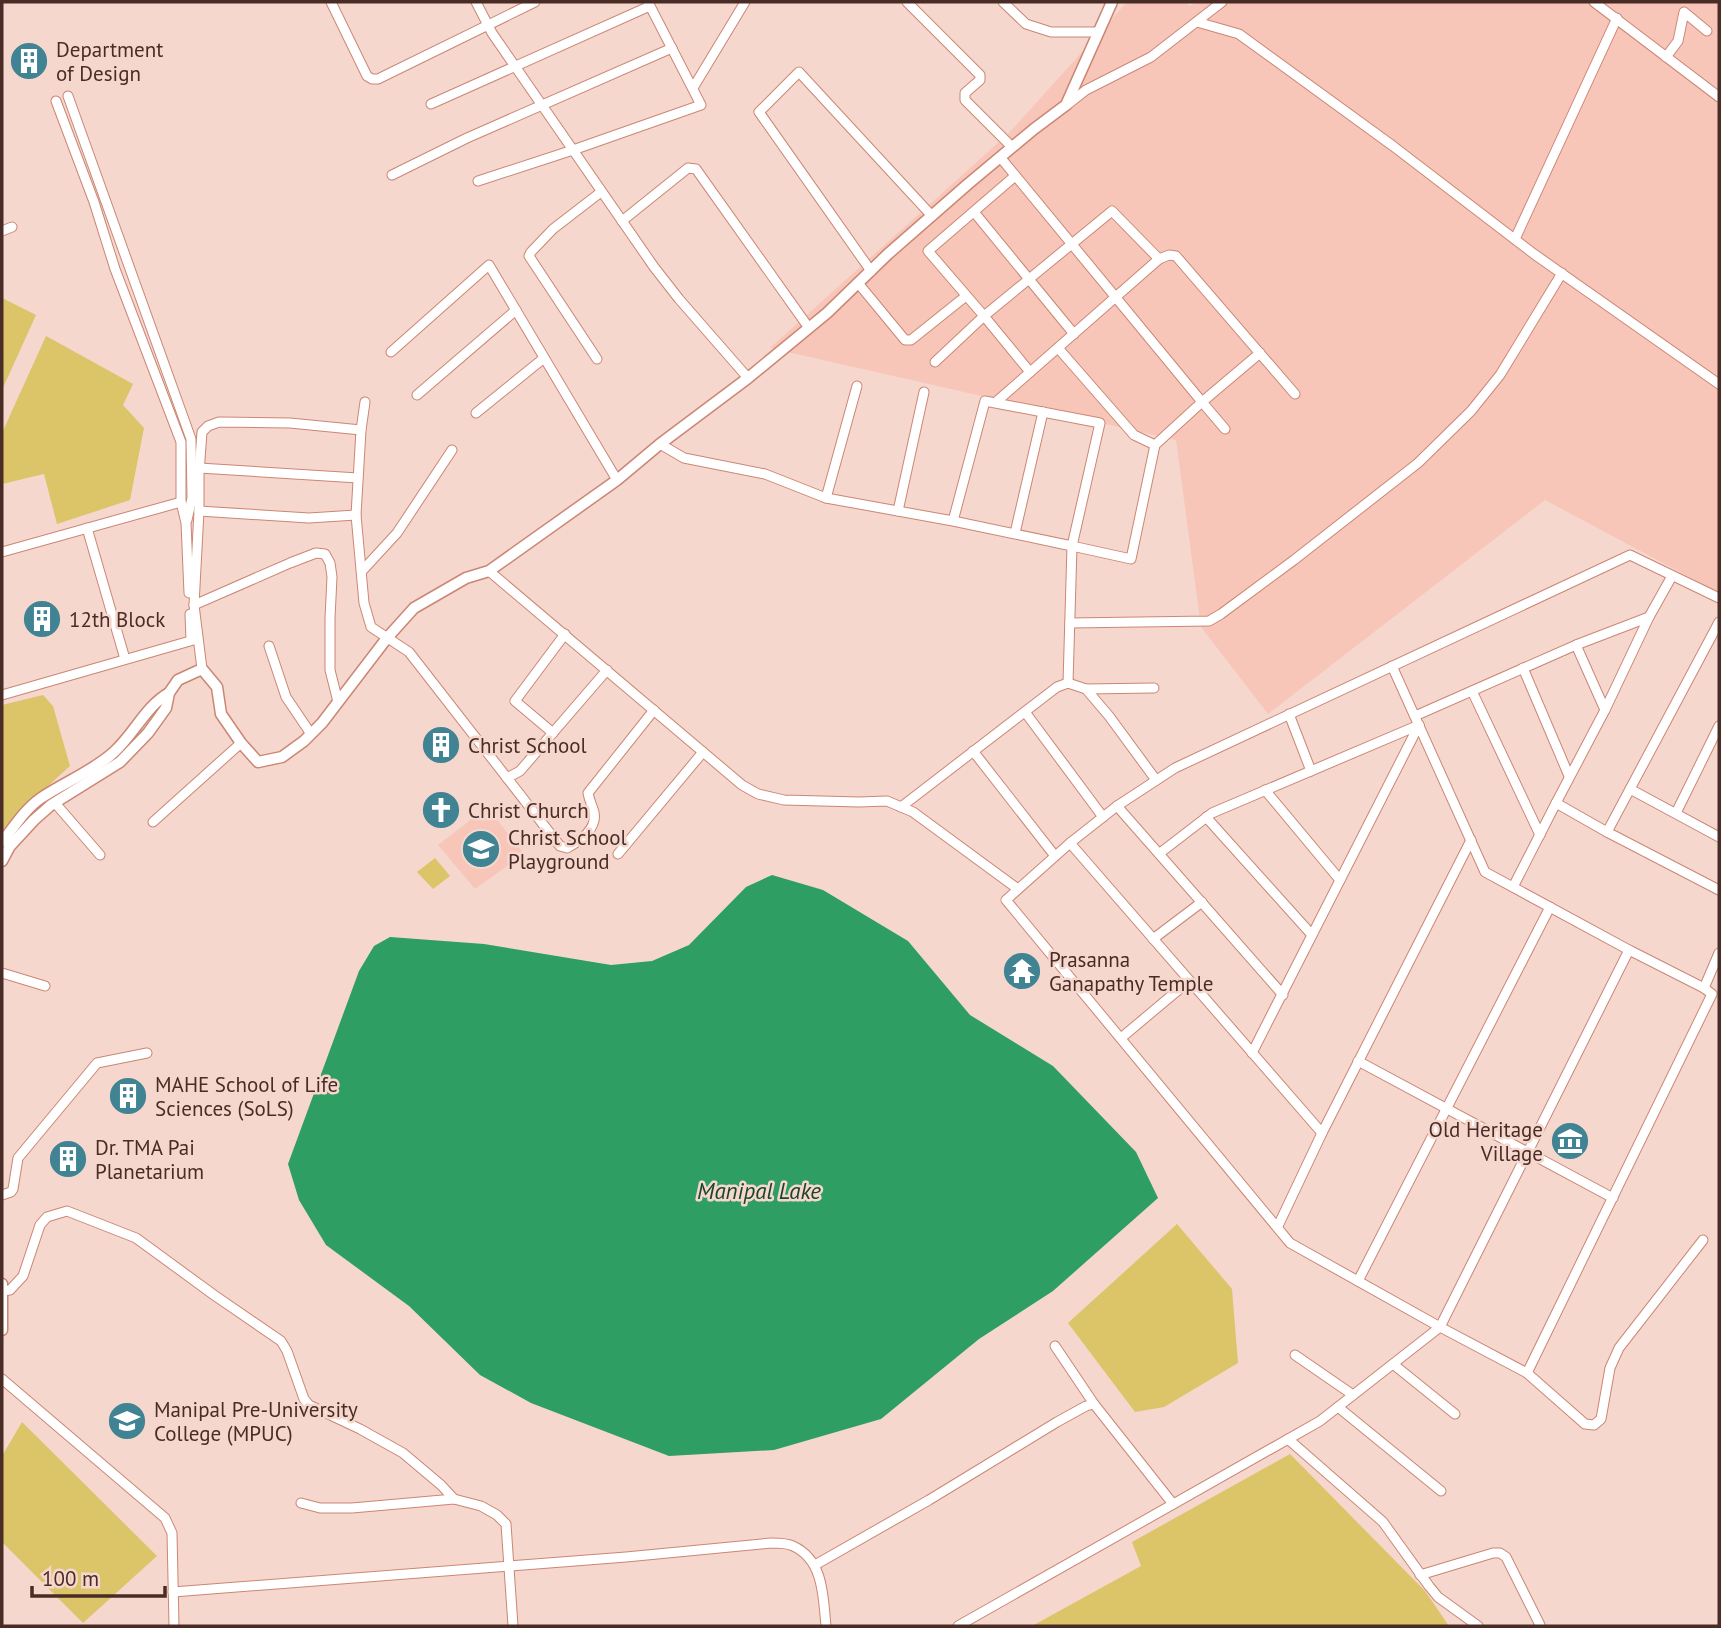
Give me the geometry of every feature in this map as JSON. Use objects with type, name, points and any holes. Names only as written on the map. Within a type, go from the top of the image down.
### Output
[{"type":"main road","points":[[2,861],[10,846],[34,820],[55,803],[120,761],[148,733],[166,708],[169,694],[178,680],[202,669],[217,687],[221,714],[258,762],[282,757],[311,734],[414,608],[466,579],[489,571],[617,480],[809,328],[932,216],[1034,128],[1066,105],[1112,2]]},
{"type":"main road","points":[[2,842],[24,812],[39,799],[113,753],[157,700],[169,694]]},
{"type":"main road","points":[[2,1284],[2,1330]]},
{"type":"street","points":[[331,2],[367,76],[372,79],[378,79],[535,2]]},
{"type":"street","points":[[476,2],[516,67],[654,267],[748,378]]},
{"type":"street","points":[[693,88],[745,2]]},
{"type":"street","points":[[907,2],[980,75],[980,80],[965,93],[965,100],[1012,147]]},
{"type":"street","points":[[1003,2],[1026,24],[1051,32],[1098,32]]},
{"type":"street","points":[[1066,105],[1086,90],[1150,57],[1222,2]]},
{"type":"street","points":[[1594,2],[1719,97]]},
{"type":"street","points":[[1515,239],[1615,17],[1608,2]]},
{"type":"street","points":[[431,104],[649,4],[701,105],[478,181]]},
{"type":"street","points":[[1666,57],[1678,41],[1684,12],[1707,31]]},
{"type":"street","points":[[1197,22],[1240,34],[1515,239],[1719,384]]},
{"type":"street","points":[[392,175],[467,138],[672,48]]},
{"type":"street","points":[[871,271],[758,112],[799,72],[932,216]]},
{"type":"street","points":[[68,96],[191,439],[192,498],[186,523]]},
{"type":"street","points":[[56,101],[94,202],[115,269],[181,442],[181,502],[186,523],[195,639],[202,669]]},
{"type":"street","points":[[999,158],[1225,429]]},
{"type":"street","points":[[622,220],[688,168],[696,169],[809,328]]},
{"type":"street","points":[[1015,176],[928,251],[1030,372]]},
{"type":"street","points":[[597,359],[529,256],[554,229],[601,191]]},
{"type":"street","points":[[936,362],[984,316],[1112,211],[1159,259]]},
{"type":"street","points":[[974,212],[1074,334]]},
{"type":"street","points":[[2,231],[12,227]]},
{"type":"street","points":[[996,402],[1159,259],[1168,255],[1176,256],[1296,394]]},
{"type":"street","points":[[391,352],[489,265],[617,480]]},
{"type":"street","points":[[1070,623],[1209,621],[1221,614],[1418,463],[1462,419],[1500,375],[1562,273]]},
{"type":"street","points":[[858,283],[908,341],[967,296]]},
{"type":"street","points":[[416,395],[516,310]]},
{"type":"street","points":[[1058,348],[1134,435],[1155,445]]},
{"type":"street","points":[[660,444],[684,458],[765,474],[826,498],[1014,533],[1131,559],[1155,445],[1259,353]]},
{"type":"street","points":[[476,413],[544,358]]},
{"type":"street","points":[[826,498],[857,386]]},
{"type":"street","points":[[898,511],[924,392]]},
{"type":"street","points":[[953,521],[985,401],[1100,423],[1072,545],[1068,683]]},
{"type":"street","points":[[365,402],[356,515],[364,603],[371,627],[409,652],[560,846],[567,848],[582,840],[594,822],[594,810],[588,793],[654,710]]},
{"type":"street","points":[[1014,533],[1043,412]]},
{"type":"street","points":[[195,639],[194,605],[202,432],[208,426],[219,422],[290,423],[361,430]]},
{"type":"street","points":[[362,571],[397,533],[452,450]]},
{"type":"street","points":[[199,468],[358,478]]},
{"type":"street","points":[[2,552],[181,502]]},
{"type":"street","points":[[199,511],[309,518],[356,515]]},
{"type":"street","points":[[87,528],[125,659]]},
{"type":"street","points":[[194,605],[290,563],[316,553],[325,554],[330,563],[332,577],[330,670],[338,702]]},
{"type":"street","points":[[1703,1240],[1619,1348],[1610,1368],[1601,1419],[1594,1425],[1586,1424],[1527,1373],[1290,1243],[1006,900],[1070,843],[1117,806],[1175,768],[1630,555],[1719,597]]},
{"type":"street","points":[[489,571],[742,785],[758,794],[784,800],[887,801],[913,812],[1018,889]]},
{"type":"street","points":[[1513,887],[1672,576]]},
{"type":"street","points":[[1160,853],[1212,813],[1311,771],[1523,668],[1649,617]]},
{"type":"street","points":[[1607,832],[1719,622]]},
{"type":"street","points":[[553,733],[515,701],[565,634]]},
{"type":"street","points":[[2,695],[195,639]]},
{"type":"street","points":[[1576,645],[1605,710]]},
{"type":"street","points":[[269,646],[286,697],[311,734]]},
{"type":"street","points":[[1392,666],[1485,872],[1712,994],[1527,1373]]},
{"type":"street","points":[[1523,668],[1569,776]]},
{"type":"street","points":[[507,778],[520,771],[607,670]]},
{"type":"street","points":[[901,807],[1057,687],[1068,683],[1086,689],[1154,688]]},
{"type":"street","points":[[1086,689],[1156,780]]},
{"type":"street","points":[[1472,691],[1540,835]]},
{"type":"street","points":[[1025,712],[1103,817]]},
{"type":"street","points":[[1289,714],[1311,771]]},
{"type":"street","points":[[1252,1053],[1417,720]]},
{"type":"street","points":[[1676,813],[1719,726]]},
{"type":"street","points":[[153,822],[241,743]]},
{"type":"street","points":[[973,751],[1055,856]]},
{"type":"street","points":[[618,854],[703,752]]},
{"type":"street","points":[[1630,789],[1719,837]]},
{"type":"street","points":[[1265,790],[1340,880]]},
{"type":"street","points":[[55,803],[100,855]]},
{"type":"street","points":[[1556,803],[1719,890]]},
{"type":"street","points":[[1117,806],[1283,995]]},
{"type":"street","points":[[1206,817],[1312,935]]},
{"type":"street","points":[[1278,1226],[1321,1133],[1471,840]]},
{"type":"street","points":[[1070,843],[1321,1133]]},
{"type":"street","points":[[1153,939],[1202,902]]},
{"type":"street","points":[[1358,1281],[1550,907]]},
{"type":"street","points":[[958,1626],[1320,1421],[1440,1327],[1629,950]]},
{"type":"street","points":[[1704,988],[1719,953]]},
{"type":"street","points":[[2,973],[45,986]]},
{"type":"street","points":[[1121,1038],[1189,981]]},
{"type":"street","points":[[2,1195],[13,1189],[18,1158],[96,1063],[147,1053]]},
{"type":"street","points":[[1358,1061],[1613,1198]]},
{"type":"street","points":[[2,1291],[10,1290],[23,1276],[40,1225],[47,1217],[67,1211],[136,1238],[281,1341],[304,1399],[309,1405],[403,1453],[454,1499]]},
{"type":"street","points":[[1055,1346],[1094,1404],[1173,1504]]},
{"type":"street","points":[[1294,1355],[1353,1395]]},
{"type":"street","points":[[1393,1364],[1455,1414]]},
{"type":"street","points":[[2,1379],[164,1518],[172,1532],[174,1626]]},
{"type":"street","points":[[815,1565],[1057,1422],[1094,1404]]},
{"type":"street","points":[[1338,1407],[1441,1491]]},
{"type":"street","points":[[1288,1439],[1383,1522],[1438,1597],[1478,1626]]},
{"type":"street","points":[[300,1503],[320,1508],[352,1508],[454,1499],[481,1506],[498,1515],[506,1524],[513,1626]]},
{"type":"street","points":[[173,1592],[626,1557],[771,1543],[792,1545],[815,1565],[823,1593],[825,1626]]},
{"type":"street","points":[[1420,1575],[1500,1553],[1506,1557],[1540,1625]]},
{"type":"shaded area","points":[[1127,2],[1186,2],[1190,6],[1196,2],[1719,2],[1719,593],[1545,500],[1268,714],[1201,627],[1176,440],[770,348],[1009,133]]},
{"type":"shaded area","points":[[2,298],[36,315],[2,390]]},
{"type":"shaded area","points":[[46,336],[133,384],[123,405],[144,428],[130,500],[57,524],[44,474],[2,484],[2,433]]},
{"type":"shaded area","points":[[43,695],[53,706],[70,766],[16,815],[2,832],[2,705]]},
{"type":"shaded area","name":"Christ School Playground","points":[[487,807],[524,854],[475,889],[438,845]]},
{"type":"shaded area","points":[[435,858],[450,876],[433,889],[417,872]]},
{"type":"shaded area","points":[[1177,1224],[1232,1289],[1238,1363],[1164,1407],[1135,1412],[1068,1323]]},
{"type":"shaded area","points":[[22,1422],[157,1556],[83,1623],[2,1542],[2,1456]]},
{"type":"shaded area","points":[[1290,1454],[1425,1591],[1449,1626],[1032,1626],[1141,1566],[1132,1542]]},
{"type":"water","name":"Manipal Lake","points":[[772,875],[823,890],[908,941],[970,1015],[1053,1066],[1136,1152],[1158,1198],[1053,1291],[979,1339],[881,1419],[774,1450],[669,1456],[531,1403],[480,1375],[409,1306],[326,1245],[299,1200],[288,1164],[359,971],[374,946],[390,937],[484,944],[611,965],[652,961],[689,945],[746,887]]},
{"type":"place","name":"Department of Design","points":[[29,61]]},
{"type":"place","name":"12th Block","points":[[42,619]]},
{"type":"place","name":"Christ School","points":[[441,745]]},
{"type":"place","name":"Christ Church","points":[[441,810]]},
{"type":"place","name":"Christ School Playground","points":[[481,849]]},
{"type":"place","name":"Prasanna Ganapathy Temple","points":[[1022,971]]},
{"type":"place","name":"MAHE School of Life Sciences (SoLS)","points":[[128,1096]]},
{"type":"place","name":"Old Heritage Village","points":[[1570,1141]]},
{"type":"place","name":"Dr. TMA Pai Planetarium","points":[[68,1159]]},
{"type":"place","name":"Manipal Pre-University College (MPUC)","points":[[127,1421]]}]
